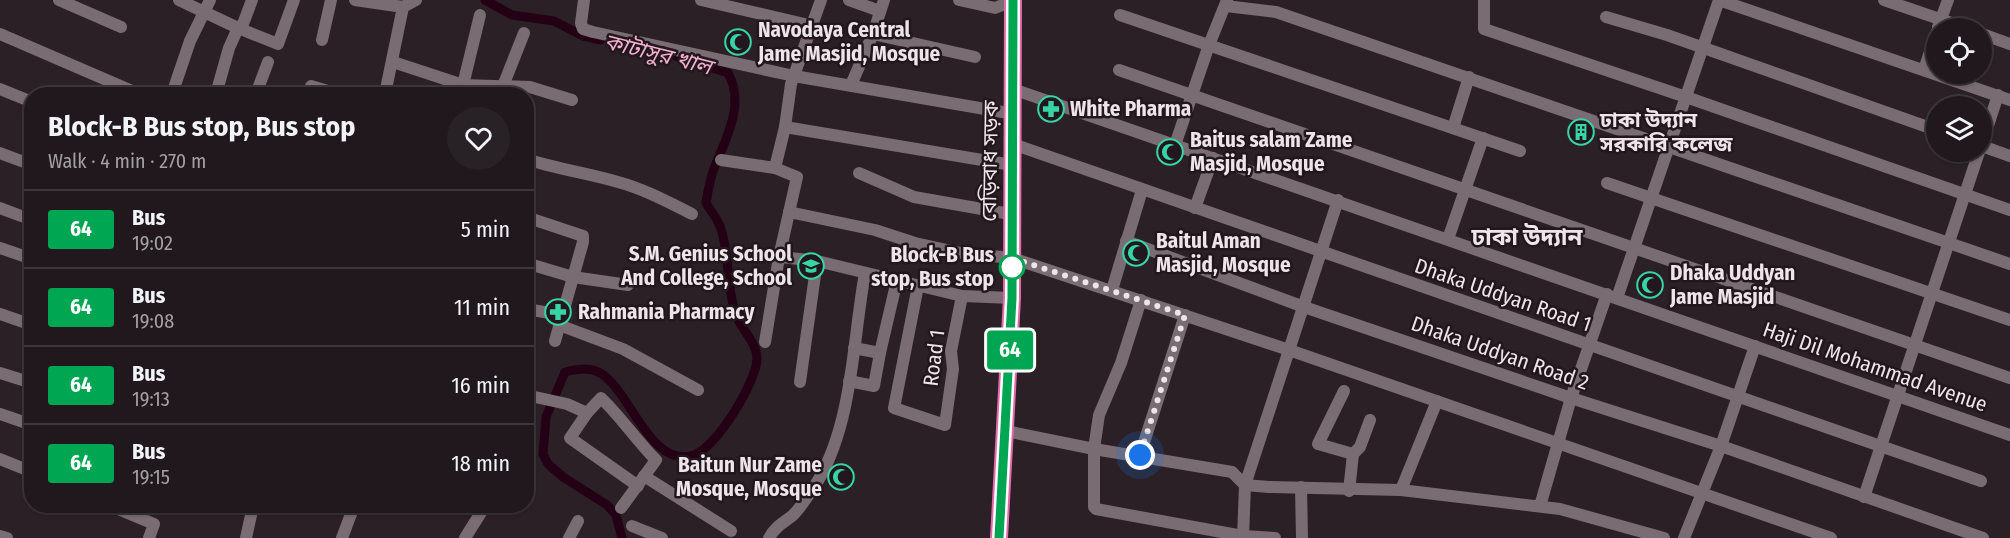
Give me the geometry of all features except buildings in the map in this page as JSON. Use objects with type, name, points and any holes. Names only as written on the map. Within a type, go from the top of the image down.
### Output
[{"type":"highway","name":"বেড়িবাধ সড়ক","points":[[999,538],[1012,298],[1010,214],[1014,114],[1013,1]]},
{"type":"street","points":[[58,0],[121,27]]},
{"type":"street","points":[[179,0],[278,44],[294,0]]},
{"type":"street","points":[[174,87],[190,41],[210,0]]},
{"type":"street","points":[[218,87],[229,48],[238,28],[243,24],[252,0]]},
{"type":"street","points":[[322,40],[331,0]]},
{"type":"street","points":[[355,0],[403,8],[416,0]]},
{"type":"street","points":[[584,0],[581,23],[583,29],[794,76],[1014,114]]},
{"type":"street","points":[[701,0],[813,26]]},
{"type":"street","points":[[775,168],[794,76],[821,0]]},
{"type":"street","points":[[849,0],[882,6],[873,34],[851,85]]},
{"type":"street","points":[[959,0],[995,8],[1013,1]]},
{"type":"street","points":[[1484,0],[1485,29],[1686,96],[2010,210]]},
{"type":"street","points":[[1540,506],[1571,398],[1589,346],[1634,248],[1719,0],[2004,98],[1992,124]]},
{"type":"street","points":[[1884,0],[1926,21]]},
{"type":"street","points":[[1941,18],[1948,0]]},
{"type":"street","points":[[1175,145],[1209,45],[1227,3],[1276,12],[2010,264]]},
{"type":"street","points":[[387,87],[403,8]]},
{"type":"street","points":[[463,85],[480,15]]},
{"type":"street","points":[[1120,15],[1520,151]]},
{"type":"street","points":[[1606,17],[1926,126]]},
{"type":"street","points":[[503,86],[524,33]]},
{"type":"street","points":[[0,34],[123,87]]},
{"type":"street","points":[[873,34],[975,57]]},
{"type":"street","points":[[1992,38],[2010,44]]},
{"type":"street","points":[[259,87],[268,62]]},
{"type":"street","points":[[393,62],[463,85],[530,87]]},
{"type":"street","points":[[1924,70],[1926,64]]},
{"type":"street","points":[[1119,70],[2010,378]]},
{"type":"street","points":[[1453,128],[1469,77]]},
{"type":"street","points":[[534,88],[572,100]]},
{"type":"street","points":[[0,89],[24,99]]},
{"type":"street","name":"Haji Dil Mohammad Avenue","points":[[1013,89],[1898,394],[2010,435]]},
{"type":"street","points":[[785,127],[1012,165]]},
{"type":"street","points":[[1448,239],[1483,138]]},
{"type":"street","name":"Dhaka Uddyan Road 1","points":[[1012,144],[1981,481]]},
{"type":"street","points":[[1992,149],[2010,156]]},
{"type":"street","points":[[0,153],[24,162]]},
{"type":"street","points":[[1195,208],[1214,158]]},
{"type":"street","points":[[721,160],[775,168],[798,177],[779,257],[765,342]]},
{"type":"street","points":[[534,161],[620,182],[654,195],[692,214]]},
{"type":"street","points":[[1864,497],[1976,162]]},
{"type":"street","points":[[859,173],[894,186],[914,197],[1010,214]]},
{"type":"street","points":[[1606,183],[2010,320]]},
{"type":"street","points":[[1112,290],[1142,190]]},
{"type":"street","points":[[1243,537],[1245,484],[1338,200]]},
{"type":"street","points":[[0,208],[24,217]]},
{"type":"street","points":[[789,212],[874,230],[915,243],[961,253],[1012,258],[1437,400],[1557,444],[1831,538]]},
{"type":"street","points":[[534,221],[583,236],[555,341]]},
{"type":"street","name":"Dhaka Uddyan Road 2","points":[[1126,241],[1304,307],[1571,398],[1721,446],[1983,538]]},
{"type":"street","points":[[0,248],[24,256]]},
{"type":"street","points":[[754,254],[817,261],[962,296],[1012,298]]},
{"type":"street","points":[[800,382],[817,261]]},
{"type":"street","points":[[534,265],[573,277],[628,285]]},
{"type":"street","points":[[769,538],[781,522],[793,515],[819,479],[840,423],[849,381],[865,273]]},
{"type":"street","points":[[849,381],[874,386],[897,280]]},
{"type":"street","name":"Road 1","points":[[918,285],[894,408],[945,425],[953,369],[951,351],[962,296]]},
{"type":"street","points":[[1141,300],[1121,363],[1099,415],[1094,449],[1094,507],[1243,537],[1275,538]]},
{"type":"street","points":[[534,312],[561,320],[623,349],[698,390]]},
{"type":"street","points":[[0,314],[24,322]]},
{"type":"street","points":[[1140,455],[1185,315]]},
{"type":"street","points":[[1684,538],[1704,493],[1755,346]]},
{"type":"street","points":[[854,348],[880,353]]},
{"type":"street","points":[[0,373],[24,380]]},
{"type":"street","points":[[1344,391],[1318,444],[1353,454]]},
{"type":"street","points":[[534,397],[567,404],[587,412]]},
{"type":"street","points":[[621,508],[641,481],[656,460],[638,442],[620,416],[601,398],[587,412],[570,438],[641,481],[731,531]]},
{"type":"street","points":[[1401,490],[1437,400]]},
{"type":"street","points":[[0,414],[24,422]]},
{"type":"street","points":[[1349,491],[1353,454],[1360,447],[1370,420]]},
{"type":"street","points":[[1006,431],[1094,449],[1232,472],[1245,484],[1269,488],[1401,490],[1540,506],[1560,509],[1664,538]]},
{"type":"street","points":[[0,459],[24,469]]},
{"type":"street","points":[[1301,487],[1302,538]]},
{"type":"street","points":[[128,513],[154,524],[149,538]]},
{"type":"street","points":[[246,538],[251,513]]},
{"type":"street","points":[[342,538],[351,513]]},
{"type":"street","points":[[465,538],[481,513]]},
{"type":"street","points":[[569,538],[578,521]]},
{"type":"street","points":[[632,525],[662,538]]},
{"type":"street","points":[[0,536],[7,538]]},
{"type":"waterway","name":"কাটাসুর খাল","points":[[485,0],[512,15],[554,21],[583,36],[601,40]]},
{"type":"waterway","name":"কাটাসুর খাল","points":[[622,538],[616,515],[607,505],[563,477],[548,464],[543,454],[546,417],[565,372],[583,369],[600,373],[611,382],[642,426],[665,451],[679,456],[694,455],[713,440],[733,413],[750,383],[757,359],[755,348],[734,308],[726,249],[720,226],[706,203],[712,175],[729,132],[735,108],[733,84],[728,73],[676,56]]},
{"type":"bus line","name":"64","points":[[999,538],[1012,298],[1010,214],[1014,114],[1013,0]]},
{"type":"place","name":"Navodaya Central Jame Masjid, Mosque","points":[[738,42]]},
{"type":"place","name":"White Pharma","points":[[1051,109]]},
{"type":"place","name":"ঢাকা উদ্যান সরকারি কলেজ","points":[[1581,132]]},
{"type":"place","name":"Baitus salam Zame Masjid, Mosque","points":[[1170,152]]},
{"type":"place","name":"Baitul Aman Masjid, Mosque","points":[[1136,253]]},
{"type":"place","name":"S.M. Genius School And College, School","points":[[811,266]]},
{"type":"place","name":"Block-B Bus stop, Bus stop","points":[[1012,267]]},
{"type":"place","name":"Dhaka Uddyan Jame Masjid","points":[[1650,285]]},
{"type":"place","name":"Rahmania Pharmacy","points":[[558,312]]},
{"type":"place","name":"Baitun Nur Zame Mosque, Mosque","points":[[841,477]]},
{"type":"district","name":"ঢাকা উদ্যান","points":[[1527,237]]},
{"type":"route","points":[[1012,267],[1012,258],[1185,315],[1140,455]]}]
